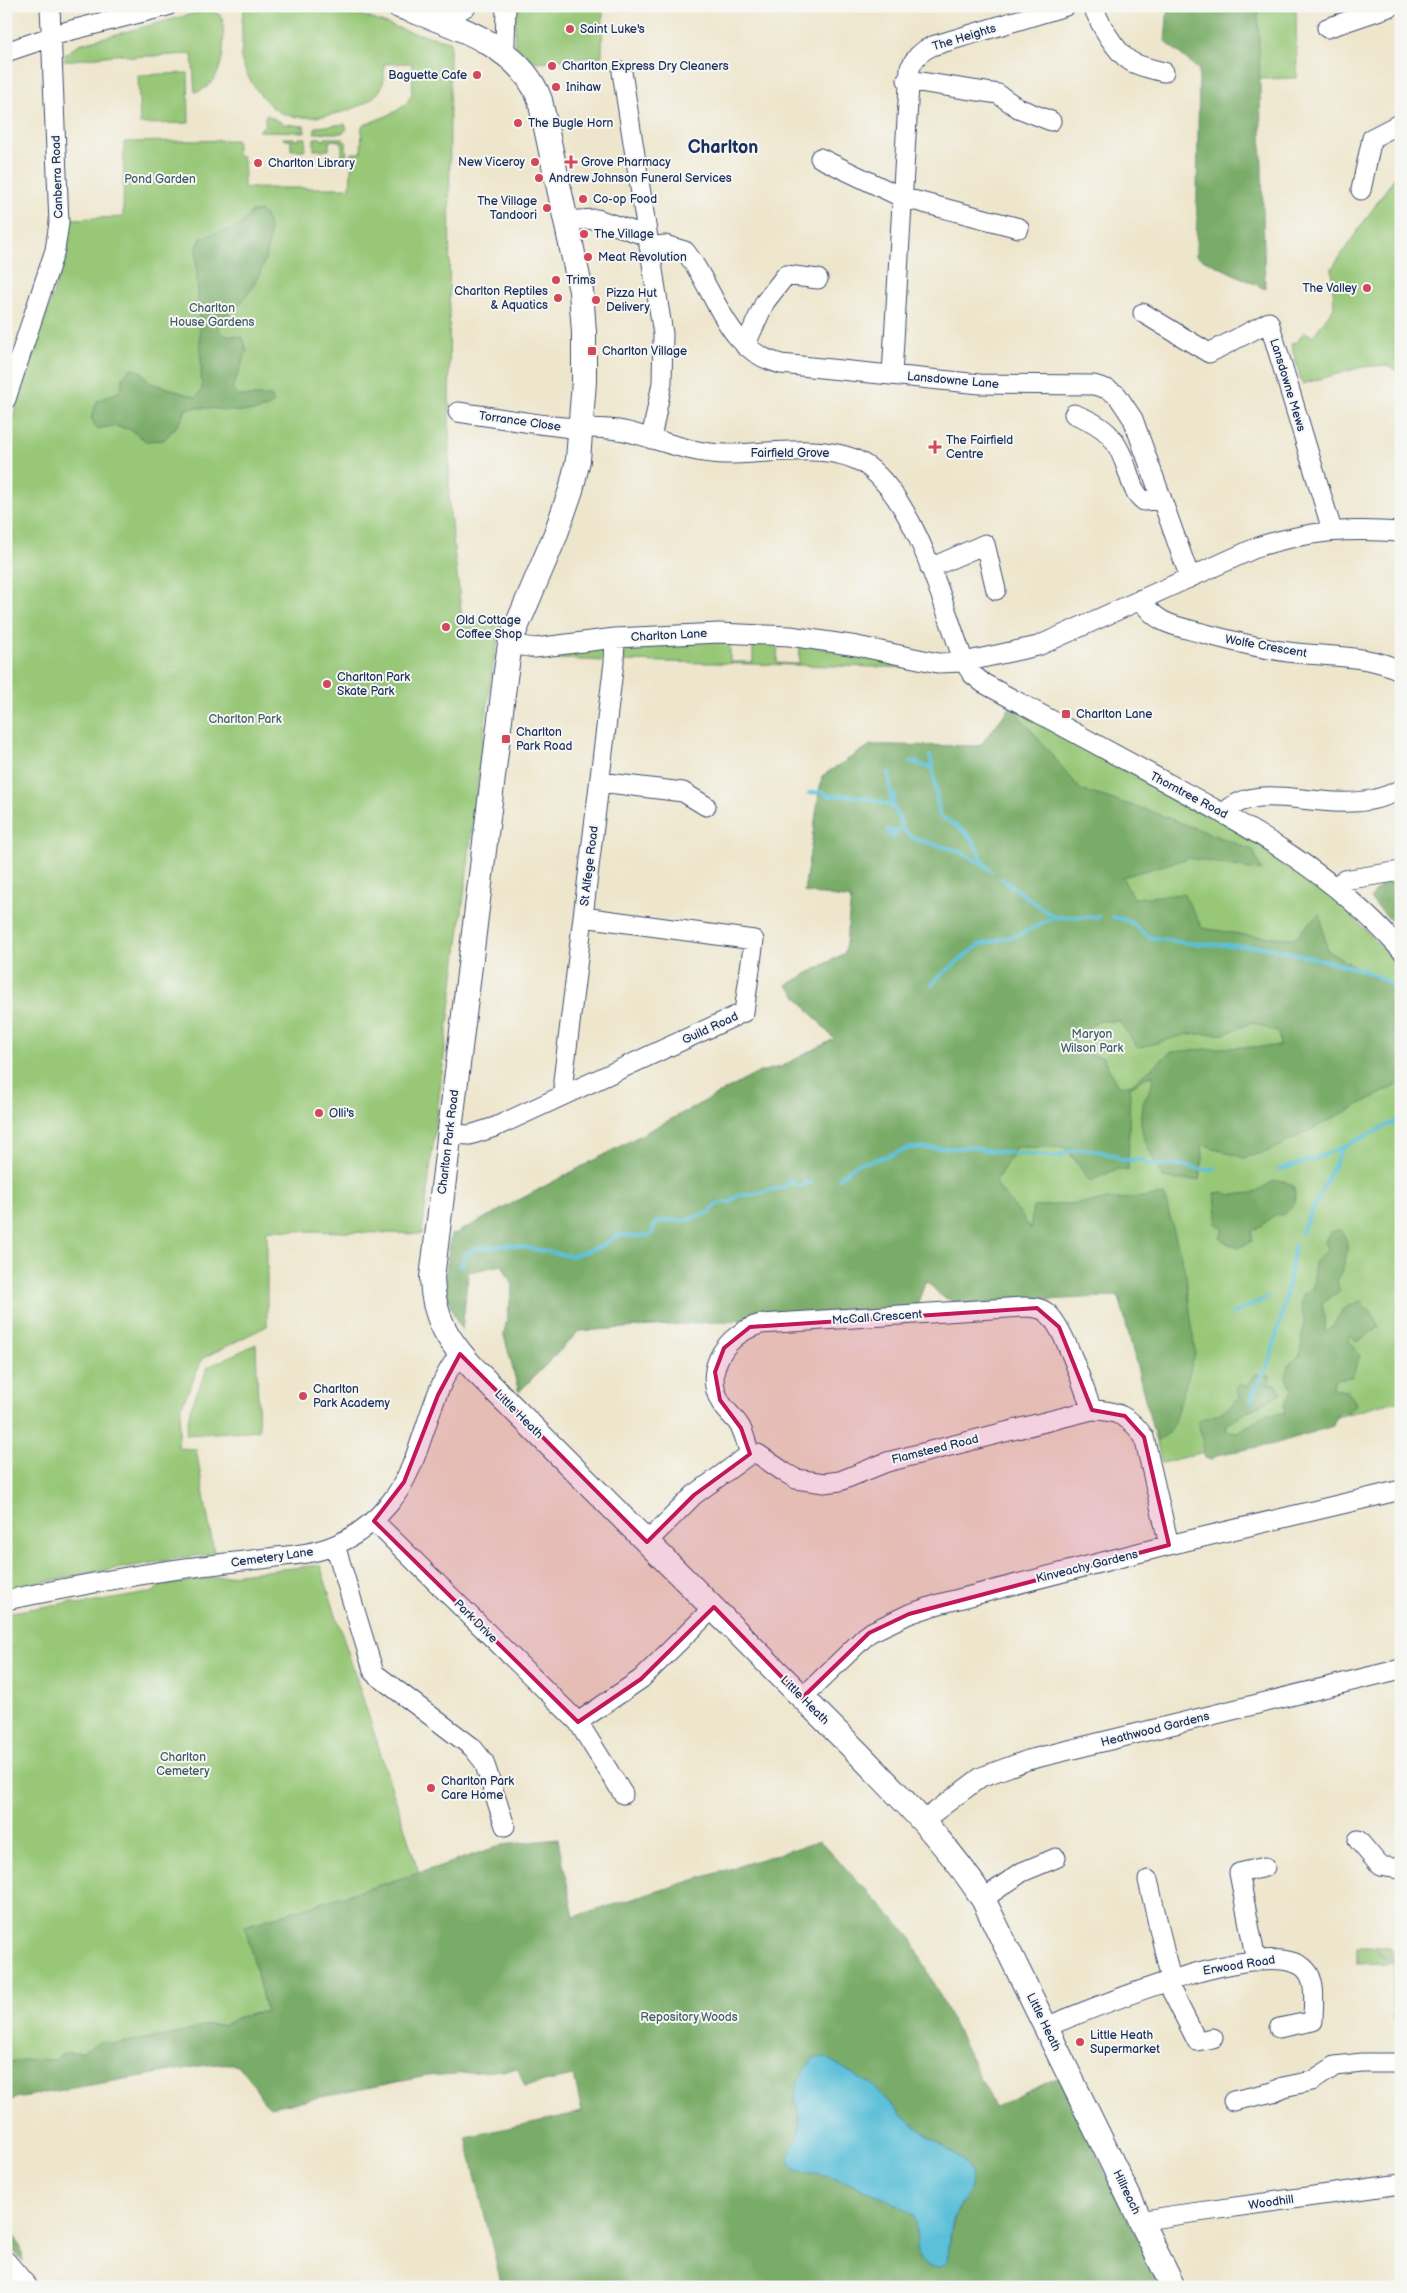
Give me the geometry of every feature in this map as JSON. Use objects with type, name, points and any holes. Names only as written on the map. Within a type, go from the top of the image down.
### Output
[{"type":"main road","points":[[398,6],[450,25],[483,40],[517,64],[535,86],[540,100],[581,291],[584,324],[581,428]]},
{"type":"main road","name":"Charlton Park Road","points":[[460,1354],[438,1320],[432,1292],[432,1278],[510,644],[564,514],[578,460],[581,428]]},
{"type":"main road","name":"Little Heath","points":[[460,1354],[714,1607],[923,1821],[958,1862],[983,1899],[1080,2097]]},
{"type":"main road","name":"Hillreach","points":[[1080,2097],[1173,2287]]},
{"type":"street","name":"Canberra Road","points":[[6,399],[52,258],[59,223],[50,6]]},
{"type":"street","points":[[7,49],[166,6]]},
{"type":"street","points":[[450,25],[454,16],[461,9],[468,6]]},
{"type":"street","points":[[501,52],[505,44],[506,6]]},
{"type":"street","name":"The Heights","points":[[892,375],[907,80],[910,68],[915,58],[923,50],[1066,6]]},
{"type":"street","points":[[1093,6],[1098,20],[1121,53],[1129,60],[1141,66],[1164,72]]},
{"type":"street","points":[[1327,28],[1392,6]]},
{"type":"street","points":[[622,72],[663,334],[664,362],[660,403],[651,439]]},
{"type":"street","points":[[907,80],[998,94],[1018,108],[1051,121]]},
{"type":"street","points":[[1361,190],[1372,138],[1401,122]]},
{"type":"street","points":[[820,158],[901,197],[1019,228]]},
{"type":"street","name":"Lansdowne Lane","points":[[578,220],[597,219],[648,242],[685,251],[727,325],[745,346],[757,356],[781,364],[980,384],[1094,385],[1107,389],[1117,395],[1133,418],[1190,578]]},
{"type":"street","points":[[745,346],[783,268],[818,279]]},
{"type":"street","name":"Lansdowne Mews","points":[[1143,313],[1209,353],[1269,322],[1332,530]]},
{"type":"street","name":"Torrance Close","points":[[458,412],[581,428]]},
{"type":"street","points":[[1074,414],[1100,426],[1112,436],[1119,446],[1136,495],[1144,501],[1162,499]]},
{"type":"street","name":"Fairfield Grove","points":[[581,428],[622,431],[703,453],[838,453],[855,459],[870,468],[896,494],[930,568],[964,662]]},
{"type":"street","name":"Charlton Lane","points":[[510,644],[536,648],[615,638],[719,633],[790,636],[857,646],[938,663],[964,662],[1038,646],[1260,546],[1290,537],[1332,530],[1401,532]]},
{"type":"street","points":[[930,568],[985,544],[996,590]]},
{"type":"street","name":"Wolfe Crescent","points":[[1141,599],[1152,615],[1164,623],[1260,647],[1381,663],[1401,671]]},
{"type":"street","name":"St Alfege Road","points":[[566,1094],[563,1081],[600,782],[615,638]]},
{"type":"street","name":"Thorntree Road","points":[[964,662],[972,674],[983,683],[1288,851],[1336,887],[1369,916],[1401,950]]},
{"type":"street","points":[[600,782],[683,792],[706,806]]},
{"type":"street","points":[[1223,814],[1231,805],[1263,796],[1324,802],[1369,801],[1380,799],[1401,789]]},
{"type":"street","points":[[1336,887],[1344,880],[1401,871]]},
{"type":"street","name":"Guild Road","points":[[449,1134],[479,1133],[744,1012],[754,940],[583,917]]},
{"type":"street","name":"McCall Crescent","points":[[750,1454],[741,1428],[720,1400],[715,1387],[715,1372],[718,1359],[731,1339],[750,1327],[761,1324],[1023,1307],[1037,1308],[1045,1312],[1059,1327],[1092,1410]]},
{"type":"street","name":"Cemetery Lane","points":[[6,1600],[184,1568],[317,1551],[336,1545],[358,1534],[374,1521],[390,1503],[404,1482],[438,1395],[454,1362],[460,1354]]},
{"type":"street","name":"Flamsteed Road","points":[[750,1454],[758,1454],[796,1479],[824,1484],[840,1481],[887,1462],[1092,1410],[1110,1410],[1125,1416],[1136,1426],[1144,1438],[1169,1545]]},
{"type":"street","points":[[647,1542],[694,1495],[750,1454]]},
{"type":"street","name":"Kinveachy Gardens","points":[[802,1698],[869,1633],[901,1618],[978,1593],[1401,1490]]},
{"type":"street","name":"Park Drive","points":[[374,1521],[578,1722],[623,1794]]},
{"type":"street","points":[[336,1545],[374,1673],[472,1747],[484,1762],[505,1826]]},
{"type":"street","points":[[578,1722],[641,1679],[714,1607]]},
{"type":"street","name":"Heathwood Gardens","points":[[923,1821],[975,1780],[1028,1760],[1401,1669]]},
{"type":"street","points":[[1358,1840],[1380,1866],[1401,1869]]},
{"type":"street","points":[[983,1899],[1022,1872],[1056,1858]]},
{"type":"street","points":[[1256,1961],[1239,1873],[1265,1867]]},
{"type":"street","points":[[1148,1880],[1169,1981],[1197,2041],[1213,2038]]},
{"type":"street","name":"Erwood Road","points":[[1046,2027],[1126,1994],[1194,1972],[1279,1958],[1297,1962],[1307,1970],[1312,1979],[1313,2021],[1279,2028]]},
{"type":"street","points":[[1233,2101],[1312,2081],[1335,2066],[1362,2063],[1401,2063]]},
{"type":"street","name":"Woodhill","points":[[1142,2223],[1169,2216],[1401,2184]]},
{"type":"street","points":[[6,2261],[28,2287]]},
{"type":"highlighted area","points":[[1037,1308],[1059,1327],[1092,1410],[1125,1416],[1144,1437],[1169,1545],[909,1614],[869,1633],[802,1698],[714,1607],[641,1679],[578,1722],[374,1521],[404,1482],[438,1395],[460,1354],[647,1542],[694,1495],[750,1454],[741,1428],[720,1400],[715,1372],[724,1348],[750,1327]]},
{"type":"green space","name":"Charlton Park","points":[[246,6],[335,6],[410,32],[450,41],[449,504],[462,619],[501,624],[491,677],[422,1234],[267,1230],[267,1326],[203,1358],[181,1407],[178,1448],[196,1449],[214,1553],[89,1573],[6,1590],[6,438],[59,275],[68,244],[71,219],[123,217],[124,142],[237,140],[237,156],[242,156],[242,160],[244,160],[244,188],[350,188],[352,153],[361,153],[362,126],[399,109],[410,98],[412,91],[412,63],[384,64],[382,87],[372,98],[361,105],[318,117],[291,116],[281,113],[262,97],[243,65],[241,57],[242,21]]},
{"type":"green space","points":[[515,6],[603,6],[602,56],[537,62],[530,59],[515,46]]},
{"type":"green space","points":[[1168,6],[1258,6],[1265,289],[1196,256],[1199,70],[1165,41]]},
{"type":"green space","points":[[1296,8],[1297,78],[1259,79],[1257,9]]},
{"type":"green space","points":[[207,10],[219,14],[222,18],[223,50],[218,72],[212,82],[205,88],[195,92],[192,54],[132,57],[123,54],[64,61],[66,54],[79,44]]},
{"type":"green space","points":[[188,73],[189,123],[140,124],[138,75]]},
{"type":"green space","points":[[267,115],[284,124],[304,126],[305,132],[258,131],[265,125],[265,116]]},
{"type":"green space","points":[[345,124],[347,129],[342,133],[314,133],[316,127]]},
{"type":"green space","points":[[283,138],[299,140],[299,138],[306,138],[305,150],[291,150],[291,141]]},
{"type":"green space","points":[[314,138],[325,140],[325,138],[342,138],[346,142],[347,158],[342,157],[342,142],[333,140],[329,142],[329,150],[314,150]]},
{"type":"green space","name":"The Valley","points":[[1401,168],[1401,374],[1387,365],[1362,367],[1302,384],[1291,344],[1298,341],[1304,332],[1313,336],[1334,307],[1332,268]]},
{"type":"green space","name":"Charlton House Gardens","points":[[261,211],[268,222],[269,236],[267,253],[261,270],[243,300],[233,311],[222,317],[218,329],[225,335],[243,337],[247,351],[232,389],[239,396],[271,396],[274,403],[255,411],[243,412],[208,408],[186,409],[182,420],[164,440],[146,441],[129,429],[113,426],[97,429],[91,418],[97,401],[120,391],[123,376],[131,368],[142,372],[150,383],[196,397],[202,390],[196,252],[200,239],[208,235],[233,229],[239,226],[251,212]]},
{"type":"green space","points":[[730,640],[730,662],[753,662],[753,640],[778,642],[777,663],[799,664],[800,644],[919,664],[918,668],[624,661],[627,644]]},
{"type":"green space","points":[[603,647],[605,649],[604,661],[537,658]]},
{"type":"green space","name":"Maryon Wilson Park","points":[[1011,706],[1187,801],[1318,879],[1401,968],[1401,1400],[1162,1463],[1119,1296],[1045,1299],[940,1295],[926,1280],[916,1308],[579,1331],[519,1392],[504,1335],[513,1285],[502,1265],[468,1272],[462,1330],[450,1305],[446,1283],[451,1234],[455,1234],[760,1072],[781,1067],[834,1039],[787,985],[845,953],[851,899],[804,892],[822,776],[871,745],[980,746]]},
{"type":"green space","name":"Maryon Wilson Park","points":[[1011,706],[1081,790],[1147,810],[1253,850],[1262,871],[1189,858],[1122,877],[1133,898],[1184,894],[1202,928],[1251,936],[1294,938],[1320,913],[1327,950],[1374,978],[1401,986],[1401,1083],[1272,1150],[1244,1158],[1202,1144],[1203,1158],[1199,1180],[1163,1178],[1146,1144],[1141,1126],[1142,1107],[1151,1087],[1152,1074],[1130,1087],[1128,1171],[1117,1169],[1090,1181],[1065,1147],[1016,1147],[995,1183],[1025,1220],[1030,1230],[1033,1207],[1164,1195],[1186,1275],[1195,1354],[1171,1431],[1156,1442],[1119,1296],[959,1305],[940,1295],[926,1280],[916,1308],[579,1331],[519,1392],[504,1335],[513,1285],[502,1265],[468,1272],[462,1330],[450,1305],[446,1283],[451,1234],[455,1234],[760,1072],[781,1067],[834,1039],[787,985],[845,953],[851,899],[804,892],[822,776],[871,745],[980,746]],"holes":[[[1098,1021],[1119,1021],[1138,1048],[1188,1034],[1225,1034],[1252,1022],[1279,1033],[1280,1046],[1171,1052],[1132,1084],[1118,1087],[1103,1057],[1077,1052],[1074,1039]]]},
{"type":"green space","points":[[1401,878],[1401,931],[1370,899],[1385,880]]},
{"type":"green space","points":[[1274,1181],[1284,1181],[1293,1186],[1295,1198],[1291,1208],[1284,1214],[1273,1217],[1252,1231],[1252,1241],[1238,1248],[1220,1238],[1223,1229],[1216,1223],[1215,1193],[1223,1192],[1232,1195],[1253,1193]]},
{"type":"green space","points":[[1340,1230],[1347,1242],[1347,1249],[1345,1262],[1337,1282],[1340,1291],[1322,1303],[1326,1332],[1334,1324],[1343,1309],[1361,1301],[1371,1311],[1379,1327],[1356,1341],[1351,1336],[1349,1340],[1360,1356],[1352,1377],[1336,1379],[1334,1382],[1333,1389],[1347,1391],[1356,1403],[1348,1412],[1338,1412],[1333,1426],[1274,1444],[1221,1454],[1211,1460],[1205,1458],[1202,1447],[1203,1438],[1197,1422],[1224,1411],[1240,1397],[1236,1390],[1239,1384],[1248,1387],[1250,1379],[1256,1374],[1270,1376],[1269,1384],[1276,1385],[1282,1393],[1229,1422],[1225,1430],[1237,1432],[1268,1414],[1285,1413],[1284,1405],[1293,1389],[1286,1378],[1288,1365],[1300,1356],[1304,1320],[1301,1303],[1303,1294],[1312,1289],[1314,1262],[1328,1250],[1325,1241],[1330,1232]]},
{"type":"green space","points":[[256,1344],[259,1430],[186,1435],[190,1409],[208,1367]]},
{"type":"green space","name":"Charlton Cemetery","points":[[320,1565],[419,1873],[246,1926],[267,2016],[6,2070],[6,1613],[72,1602],[78,1605],[154,1592],[159,1586],[238,1574]]},
{"type":"green space","name":"Repository Woods","points":[[558,1839],[574,1917],[820,1841],[910,1936],[995,2107],[1059,2077],[1161,2287],[502,2287],[466,2137],[582,2112],[574,2076],[525,2086],[518,2069],[428,2076],[270,2107],[260,2096],[243,2070],[237,2066],[224,2064],[206,2065],[16,2098],[6,2103],[6,2062],[35,2059],[54,2060],[64,2053],[83,2052],[101,2041],[114,2044],[177,2034],[208,2025],[224,2025],[238,2017],[266,2011],[245,1926],[419,1873],[502,1845]],"holes":[[[799,2081],[872,2085],[904,2118],[965,2162],[968,2196],[959,2208],[954,2220],[949,2248],[920,2261],[914,2219],[913,2215],[908,2211],[872,2192],[844,2181],[795,2169],[789,2157],[800,2124],[797,2096]]]},
{"type":"green space","points":[[1357,1947],[1372,1947],[1389,1963],[1357,1964]]},
{"type":"green space","points":[[1374,1947],[1390,1947],[1391,1963]]},
{"type":"green space","points":[[1396,1948],[1401,1964],[1401,2019],[1393,2019],[1393,1949]]},
{"type":"green space","points":[[6,2223],[21,2247],[23,2262],[6,2242]]},
{"type":"water","points":[[815,2058],[826,2058],[872,2085],[904,2118],[965,2162],[972,2180],[971,2186],[954,2218],[947,2261],[938,2267],[929,2267],[920,2261],[915,2221],[908,2211],[887,2199],[844,2181],[821,2174],[798,2171],[791,2166],[789,2161],[791,2151],[800,2127],[796,2090],[803,2072]]},
{"type":"waterway","points":[[930,756],[933,768]]},
{"type":"waterway","points":[[911,761],[933,769],[939,815],[971,838],[985,864],[991,871]]},
{"type":"waterway","points":[[889,772],[891,800],[903,829],[914,839],[959,851],[985,866]]},
{"type":"waterway","points":[[809,793],[822,792],[829,796],[863,798],[894,808]]},
{"type":"waterway","points":[[892,804],[895,794]]},
{"type":"waterway","points":[[888,835],[903,829]]},
{"type":"waterway","points":[[887,830],[897,831],[893,839]]},
{"type":"waterway","points":[[1002,879],[1054,917],[1099,917]]},
{"type":"waterway","points":[[932,985],[937,978],[979,945],[1019,935],[1054,917]]},
{"type":"waterway","points":[[1113,917],[1129,921],[1149,937],[1186,943],[1263,947],[1363,970],[1401,989]]},
{"type":"waterway","points":[[1279,1170],[1321,1156],[1401,1119]]},
{"type":"waterway","points":[[1301,1233],[1344,1145]]},
{"type":"waterway","points":[[839,1178],[858,1163],[872,1161],[910,1148],[962,1148],[968,1146],[984,1150],[1058,1157],[1064,1153],[1084,1149],[1113,1154],[1121,1160],[1142,1160],[1151,1165],[1180,1165],[1207,1170],[1215,1168]]},
{"type":"waterway","points":[[459,1265],[462,1265],[466,1254],[472,1249],[511,1245],[571,1256],[600,1247],[620,1234],[636,1237],[651,1235],[656,1223],[668,1220],[683,1221],[711,1212],[716,1205],[731,1202],[737,1195],[755,1194],[784,1187],[790,1180],[793,1184],[803,1186],[804,1183],[812,1183]]},
{"type":"waterway","points":[[1251,1401],[1270,1360],[1285,1302],[1295,1245]]},
{"type":"waterway","points":[[1232,1314],[1267,1298]]},
{"type":"place","name":"Saint Luke's","points":[[570,29]]},
{"type":"place","name":"Charlton Express Dry Cleaners","points":[[552,66]]},
{"type":"place","name":"Baguette Cafe","points":[[477,75]]},
{"type":"place","name":"Inihaw","points":[[556,87]]},
{"type":"place","name":"The Bugle Horn","points":[[518,123]]},
{"type":"place","name":"New Viceroy","points":[[535,162]]},
{"type":"place","name":"Grove Pharmacy","points":[[571,162]]},
{"type":"place","name":"Charlton Library","points":[[258,163]]},
{"type":"place","name":"Andrew Johnson Funeral Services","points":[[539,178]]},
{"type":"place","name":"Co-op Food","points":[[583,199]]},
{"type":"place","name":"The Village Tandoori","points":[[547,208]]},
{"type":"place","name":"The Village","points":[[584,234]]},
{"type":"place","name":"Meat Revolution","points":[[588,257]]},
{"type":"place","name":"Trims","points":[[556,280]]},
{"type":"place","name":"The Valley","points":[[1367,288]]},
{"type":"place","name":"Charlton Reptiles & Aquatics","points":[[558,298]]},
{"type":"place","name":"Pizza Hut Delivery","points":[[596,300]]},
{"type":"place","name":"Charlton Village","points":[[592,351]]},
{"type":"place","name":"The Fairfield Centre","points":[[935,447]]},
{"type":"place","name":"Old Cottage Coffee Shop","points":[[446,627]]},
{"type":"place","name":"Charlton Park Skate Park","points":[[327,684]]},
{"type":"place","name":"Charlton Lane","points":[[1066,714]]},
{"type":"place","name":"Charlton Park Road","points":[[506,739]]},
{"type":"place","name":"Olli's","points":[[319,1113]]},
{"type":"place","name":"Charlton Park Academy","points":[[303,1396]]},
{"type":"place","name":"Charlton Park Care Home","points":[[431,1788]]},
{"type":"place","name":"Little Heath Supermarket","points":[[1080,2042]]},
{"type":"district","name":"Charlton","points":[[723,147]]},
{"type":"park label","name":"Pond Garden","points":[[160,179]]}]
